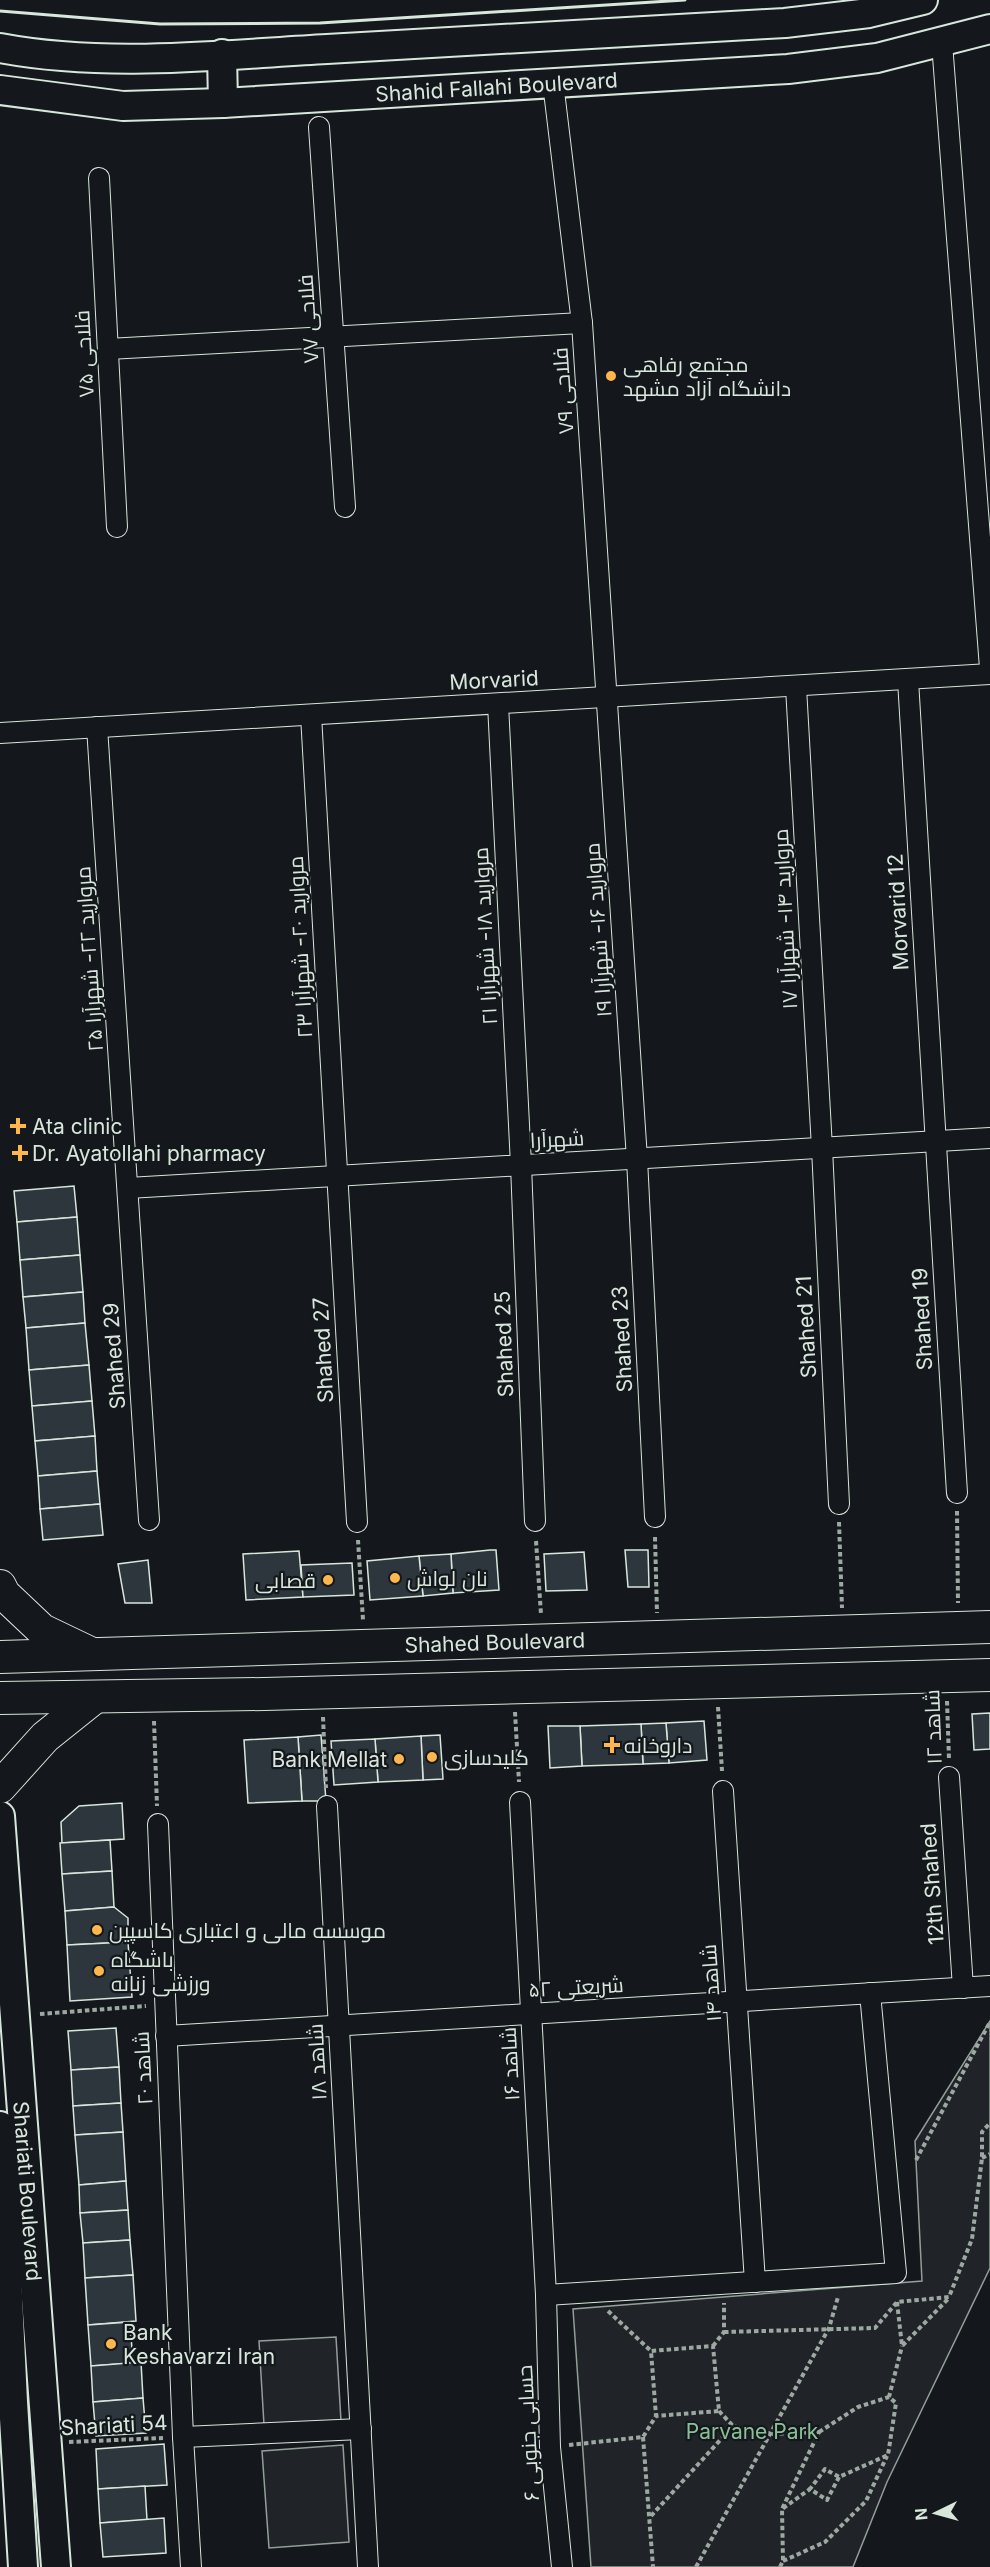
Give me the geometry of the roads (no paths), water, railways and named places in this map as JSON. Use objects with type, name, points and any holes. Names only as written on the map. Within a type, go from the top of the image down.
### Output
[{"type":"main road","points":[[0,48],[33,54],[123,58],[222,54],[785,23],[869,13],[922,0]]},
{"type":"main road","name":"Shahid Fallahi Boulevard","points":[[0,90],[123,106],[223,103],[788,69],[877,58],[990,29]]},
{"type":"main road","points":[[0,32],[33,54]]},
{"type":"main road","points":[[222,54],[223,103]]},
{"type":"main road","points":[[0,100],[39,96]]},
{"type":"main road","points":[[0,1586],[4,1594],[42,1630],[95,1655]]},
{"type":"main road","name":"Shahed Boulevard","points":[[0,1657],[990,1627]]},
{"type":"main road","points":[[0,1698],[321,1693],[990,1675]]},
{"type":"main road","points":[[0,1787],[45,1737],[95,1697]]},
{"type":"main road","name":"Shariati Boulevard","points":[[0,1816],[56,2567]]},
{"type":"main road","name":"Shariati Boulevard","points":[[0,2126],[23,2567]]},
{"type":"street","points":[[942,43],[990,668]]},
{"type":"street","name":"فلاحی ۷۹","points":[[553,83],[582,323],[608,698]]},
{"type":"street","name":"فلاحی ۷۷","points":[[319,127],[345,507]]},
{"type":"street","name":"فلاحی ۷۵","points":[[99,178],[117,527]]},
{"type":"street","points":[[108,349],[582,323]]},
{"type":"street","name":"Morvarid","points":[[0,733],[990,674]]},
{"type":"street","name":"Morvarid 12","points":[[908,680],[936,1142]]},
{"type":"street","name":"مروارید ۱۴- شهرآرا ۱۷","points":[[796,687],[822,1148]]},
{"type":"street","name":"مروارید ۱۶- شهرآرا ۱۹","points":[[608,698],[637,1159]]},
{"type":"street","name":"مروارید ۱۸- شهرآرا ۲۱","points":[[498,704],[521,1166]]},
{"type":"street","name":"مروارید ۲۰- شهرآرا ۲۳","points":[[311,715],[338,1176]]},
{"type":"street","name":"مروارید ۲۲- شهرآرا ۲۵","points":[[98,727],[128,1188]]},
{"type":"street","name":"شهرآرا","points":[[128,1188],[990,1138]]},
{"type":"street","name":"Shahed 19","points":[[936,1142],[957,1493]]},
{"type":"street","name":"Shahed 21","points":[[822,1148],[839,1503]]},
{"type":"street","name":"Shahed 23","points":[[637,1159],[655,1517]]},
{"type":"street","name":"Shahed 25","points":[[521,1166],[535,1521]]},
{"type":"street","name":"Shahed 27","points":[[338,1176],[357,1522]]},
{"type":"street","name":"Shahed 29","points":[[128,1188],[149,1520]]},
{"type":"street","name":"12th Shahed","points":[[949,1777],[963,1988]]},
{"type":"street","name":"شاهد ۱۴","points":[[723,1791],[754,2282]]},
{"type":"street","name":"شاهد ۱۶","points":[[520,1803],[546,2295]]},
{"type":"street","name":"شاهد ۱۸","points":[[327,1806],[369,2567]]},
{"type":"street","name":"شاهد ۲۰","points":[[158,1824],[183,2437],[191,2567]]},
{"type":"street","name":"شریعتی ۵۲","points":[[166,2036],[990,1986]]},
{"type":"street","points":[[546,2295],[896,2273],[870,1994]]},
{"type":"street","name":"حسابی جنوبی ۶","points":[[546,2295],[550,2447],[562,2567]]},
{"type":"street","points":[[183,2437],[361,2429]]},
{"type":"place","name":"مجتمع رفاهی دانشگاه آزاد مشهد","points":[[611,376]]},
{"type":"place","name":"Ata clinic","points":[[18,1126]]},
{"type":"place","name":"Dr. Ayatollahi pharmacy","points":[[20,1153]]},
{"type":"place","name":"نان لواش","points":[[395,1578]]},
{"type":"place","name":"قصابی","points":[[328,1580]]},
{"type":"place","name":"داروخانه","points":[[612,1745]]},
{"type":"place","name":"کلیدسازی","points":[[432,1757]]},
{"type":"place","name":"Bank Mellat","points":[[399,1759]]},
{"type":"place","name":"موسسه مالی و اعتباری کاسپین","points":[[97,1930]]},
{"type":"place","name":"باشگاه ورزشی زنانه","points":[[99,1971]]},
{"type":"place","name":"Bank Keshavarzi Iran","points":[[111,2344]]},
{"type":"park label","name":"Parvane Park","points":[[752,2431]]}]
